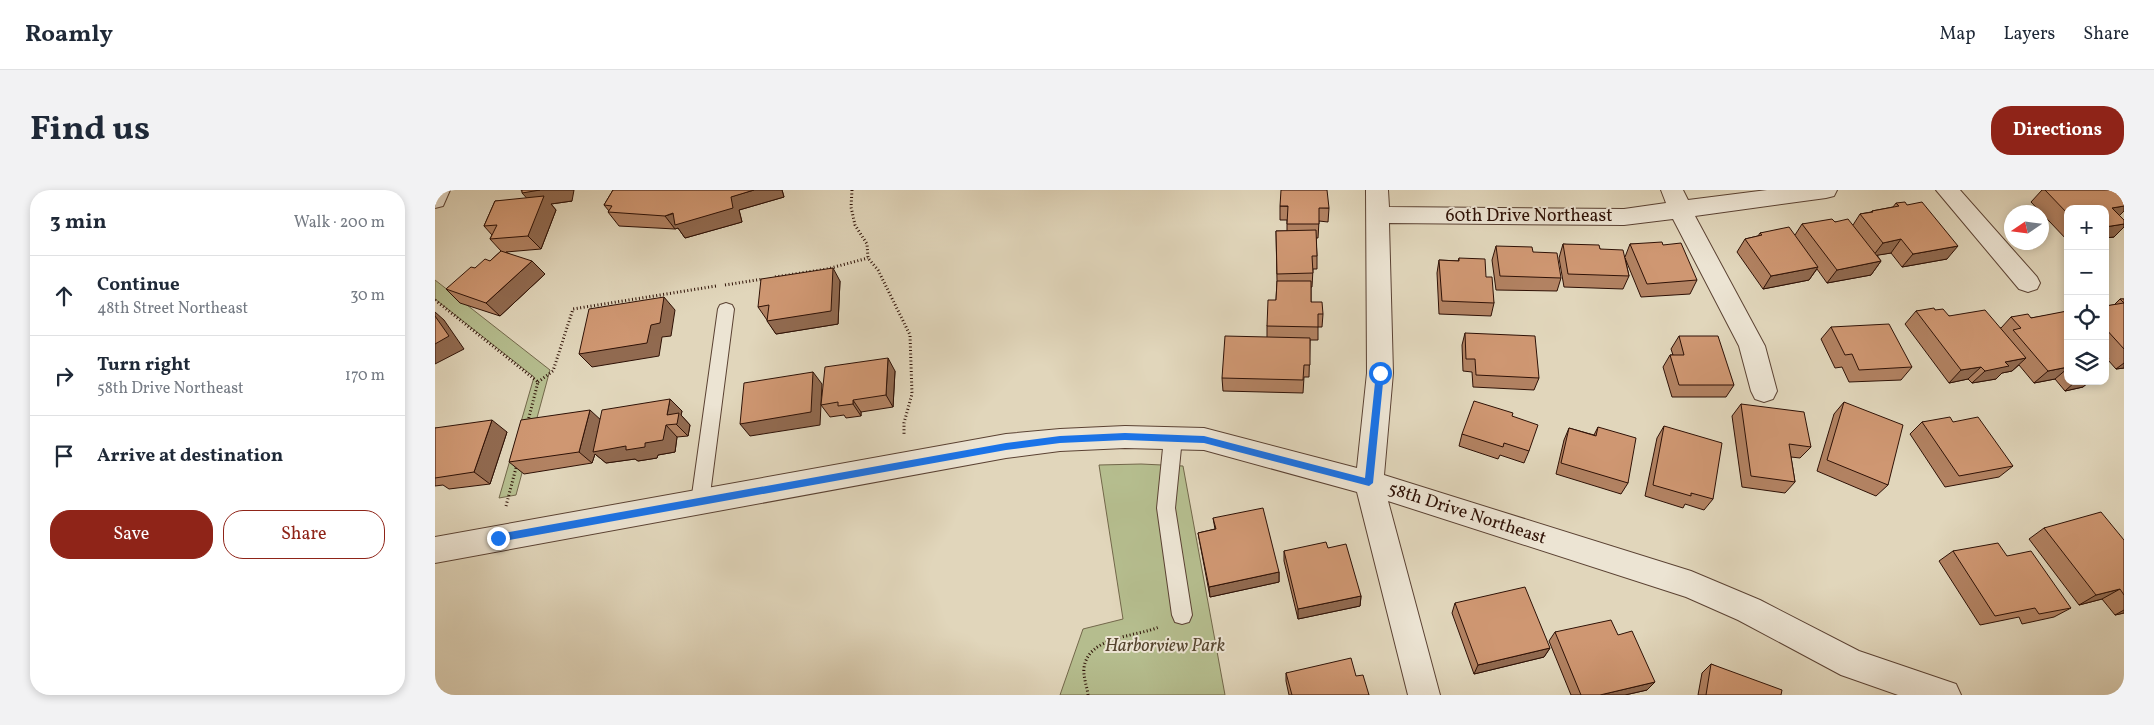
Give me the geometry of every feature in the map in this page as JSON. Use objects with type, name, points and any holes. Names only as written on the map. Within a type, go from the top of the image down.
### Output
[{"type":"street","points":[[435,200],[439,190]]},
{"type":"street","name":"60th Drive Northeast","points":[[1377,203],[1624,217],[1676,200],[1826,190]]},
{"type":"street","points":[[1947,190],[2028,283]]},
{"type":"street","points":[[1676,200],[1752,346],[1764,391]]},
{"type":"street","points":[[1377,203],[1380,373],[1369,483],[1424,695]]},
{"type":"street","name":"58th Drive Northeast","points":[[435,550],[1006,446],[1060,440],[1125,437],[1204,439],[1369,483],[1691,585],[1749,610],[1853,664],[1945,695]]},
{"type":"lane","points":[[699,502],[726,309]]},
{"type":"lane","points":[[1173,438],[1166,508],[1182,615]]},
{"type":"path","points":[[852,190],[851,207],[855,226],[867,244],[868,258],[878,270],[910,334],[912,394],[905,423],[904,465]]},
{"type":"path","points":[[526,428],[538,382],[553,371],[573,309],[827,268],[868,258]]},
{"type":"path","points":[[435,300],[538,382]]},
{"type":"path","points":[[498,538],[519,456]]},
{"type":"path","points":[[1088,695],[1084,667],[1091,651],[1103,643],[1149,632],[1182,615]]},
{"type":"green space","points":[[435,280],[550,370],[516,495],[499,498],[534,377],[435,299]]},
{"type":"green space","name":"Harborview Park","points":[[1099,465],[1183,466],[1225,695],[1060,695],[1083,629],[1123,619]]},
{"type":"building","points":[[522,190],[540,190],[522,193]]},
{"type":"building","points":[[613,190],[754,190],[731,197],[733,208],[675,225],[673,213],[665,216],[608,212],[612,206],[604,205]]},
{"type":"building","points":[[1281,190],[1327,190],[1329,208],[1319,208],[1319,224],[1287,224],[1288,206],[1280,206]]},
{"type":"building","points":[[2045,190],[2114,190],[2124,200],[2124,206],[2112,208],[2124,220],[2124,224],[2109,226],[2109,205],[2064,205],[2064,210]]},
{"type":"building","points":[[544,196],[528,236],[490,239],[497,225],[484,226],[495,201]]},
{"type":"building","points":[[1905,202],[1907,205],[1922,202],[1958,246],[1913,254],[1901,239],[1883,243],[1860,214],[1899,206],[1896,203]]},
{"type":"building","points":[[1832,219],[1835,222],[1848,219],[1881,261],[1837,270],[1802,224]]},
{"type":"building","points":[[1789,227],[1818,267],[1771,276],[1745,239],[1762,235],[1760,233]]},
{"type":"building","points":[[1316,230],[1317,256],[1312,256],[1313,273],[1277,274],[1276,231]]},
{"type":"building","points":[[1662,242],[1663,245],[1681,243],[1697,280],[1647,284],[1630,244]]},
{"type":"building","points":[[1563,244],[1599,245],[1600,249],[1623,250],[1629,276],[1568,274]]},
{"type":"building","points":[[1496,246],[1532,247],[1533,252],[1557,253],[1561,278],[1500,276]]},
{"type":"building","points":[[501,251],[532,261],[486,303],[446,289],[471,267],[475,268],[485,259],[490,261]]},
{"type":"building","points":[[1459,258],[1485,259],[1486,277],[1492,277],[1494,303],[1442,301],[1439,260],[1459,261]]},
{"type":"building","points":[[833,268],[831,311],[767,321],[769,305],[758,307],[761,279]]},
{"type":"building","points":[[1277,281],[1311,281],[1311,302],[1322,302],[1323,314],[1318,314],[1318,327],[1267,326],[1268,300],[1276,300]]},
{"type":"building","points":[[664,297],[660,323],[651,325],[647,343],[579,354],[589,309]]},
{"type":"building","points":[[2124,303],[2124,349],[2109,332],[2109,305]]},
{"type":"building","points":[[1934,308],[1935,310],[1943,309],[1949,316],[1985,310],[2026,358],[2005,362],[2009,366],[1985,371],[1981,367],[1961,370],[1916,311]]},
{"type":"building","points":[[2064,312],[2064,368],[2048,371],[2013,330],[2021,328],[2011,317],[2028,314],[2031,318]]},
{"type":"building","points":[[435,316],[449,336],[435,344]]},
{"type":"building","points":[[1889,324],[1912,367],[1859,370],[1852,354],[1845,355],[1831,327]]},
{"type":"building","points":[[1465,333],[1535,336],[1539,378],[1476,375],[1475,359],[1466,359]]},
{"type":"building","points":[[1225,336],[1310,338],[1310,365],[1304,365],[1303,380],[1222,378]]},
{"type":"building","points":[[1679,336],[1718,336],[1734,385],[1679,385],[1670,355],[1684,355]]},
{"type":"building","points":[[888,358],[886,395],[853,400],[853,404],[838,406],[838,402],[821,405],[825,367]]},
{"type":"building","points":[[813,372],[811,412],[740,424],[744,383]]},
{"type":"building","points":[[670,399],[667,415],[679,413],[677,424],[666,425],[663,440],[645,443],[645,447],[626,450],[626,446],[593,452],[602,410]]},
{"type":"building","points":[[1474,401],[1513,413],[1512,416],[1538,425],[1529,451],[1504,443],[1503,447],[1462,434]]},
{"type":"building","points":[[1844,402],[1903,425],[1888,485],[1827,460]]},
{"type":"building","points":[[1741,404],[1804,412],[1811,447],[1789,444],[1795,482],[1751,476]]},
{"type":"building","points":[[590,410],[579,452],[509,462],[521,420]]},
{"type":"building","points":[[1950,417],[1953,422],[1978,417],[2013,466],[1959,476],[1922,422]]},
{"type":"building","points":[[492,420],[474,472],[435,478],[435,428]]},
{"type":"building","points":[[1664,426],[1722,443],[1713,499],[1691,493],[1691,496],[1653,485]]},
{"type":"building","points":[[1598,427],[1636,438],[1628,483],[1561,463],[1569,428],[1596,436]]},
{"type":"building","points":[[1263,508],[1279,572],[1209,587],[1198,533],[1216,529],[1213,518]]},
{"type":"building","points":[[2101,512],[2124,540],[2124,595],[2120,589],[2096,595],[2044,528]]},
{"type":"building","points":[[1326,542],[1328,548],[1346,544],[1361,596],[1298,609],[1284,551]]},
{"type":"building","points":[[1998,543],[2007,556],[2031,551],[2071,608],[2039,614],[2035,608],[1995,616],[1953,551]]},
{"type":"building","points":[[1525,587],[1550,648],[1478,665],[1455,603]]},
{"type":"building","points":[[1611,620],[1618,635],[1632,631],[1655,682],[1600,695],[1581,695],[1555,632]]},
{"type":"building","points":[[1351,658],[1356,676],[1363,675],[1369,695],[1292,695],[1286,673]]},
{"type":"building","points":[[1711,664],[1782,690],[1781,695],[1706,695]]},
{"type":"route","points":[[498,538],[1006,446],[1060,440],[1125,437],[1204,439],[1369,483],[1380,373]]}]
